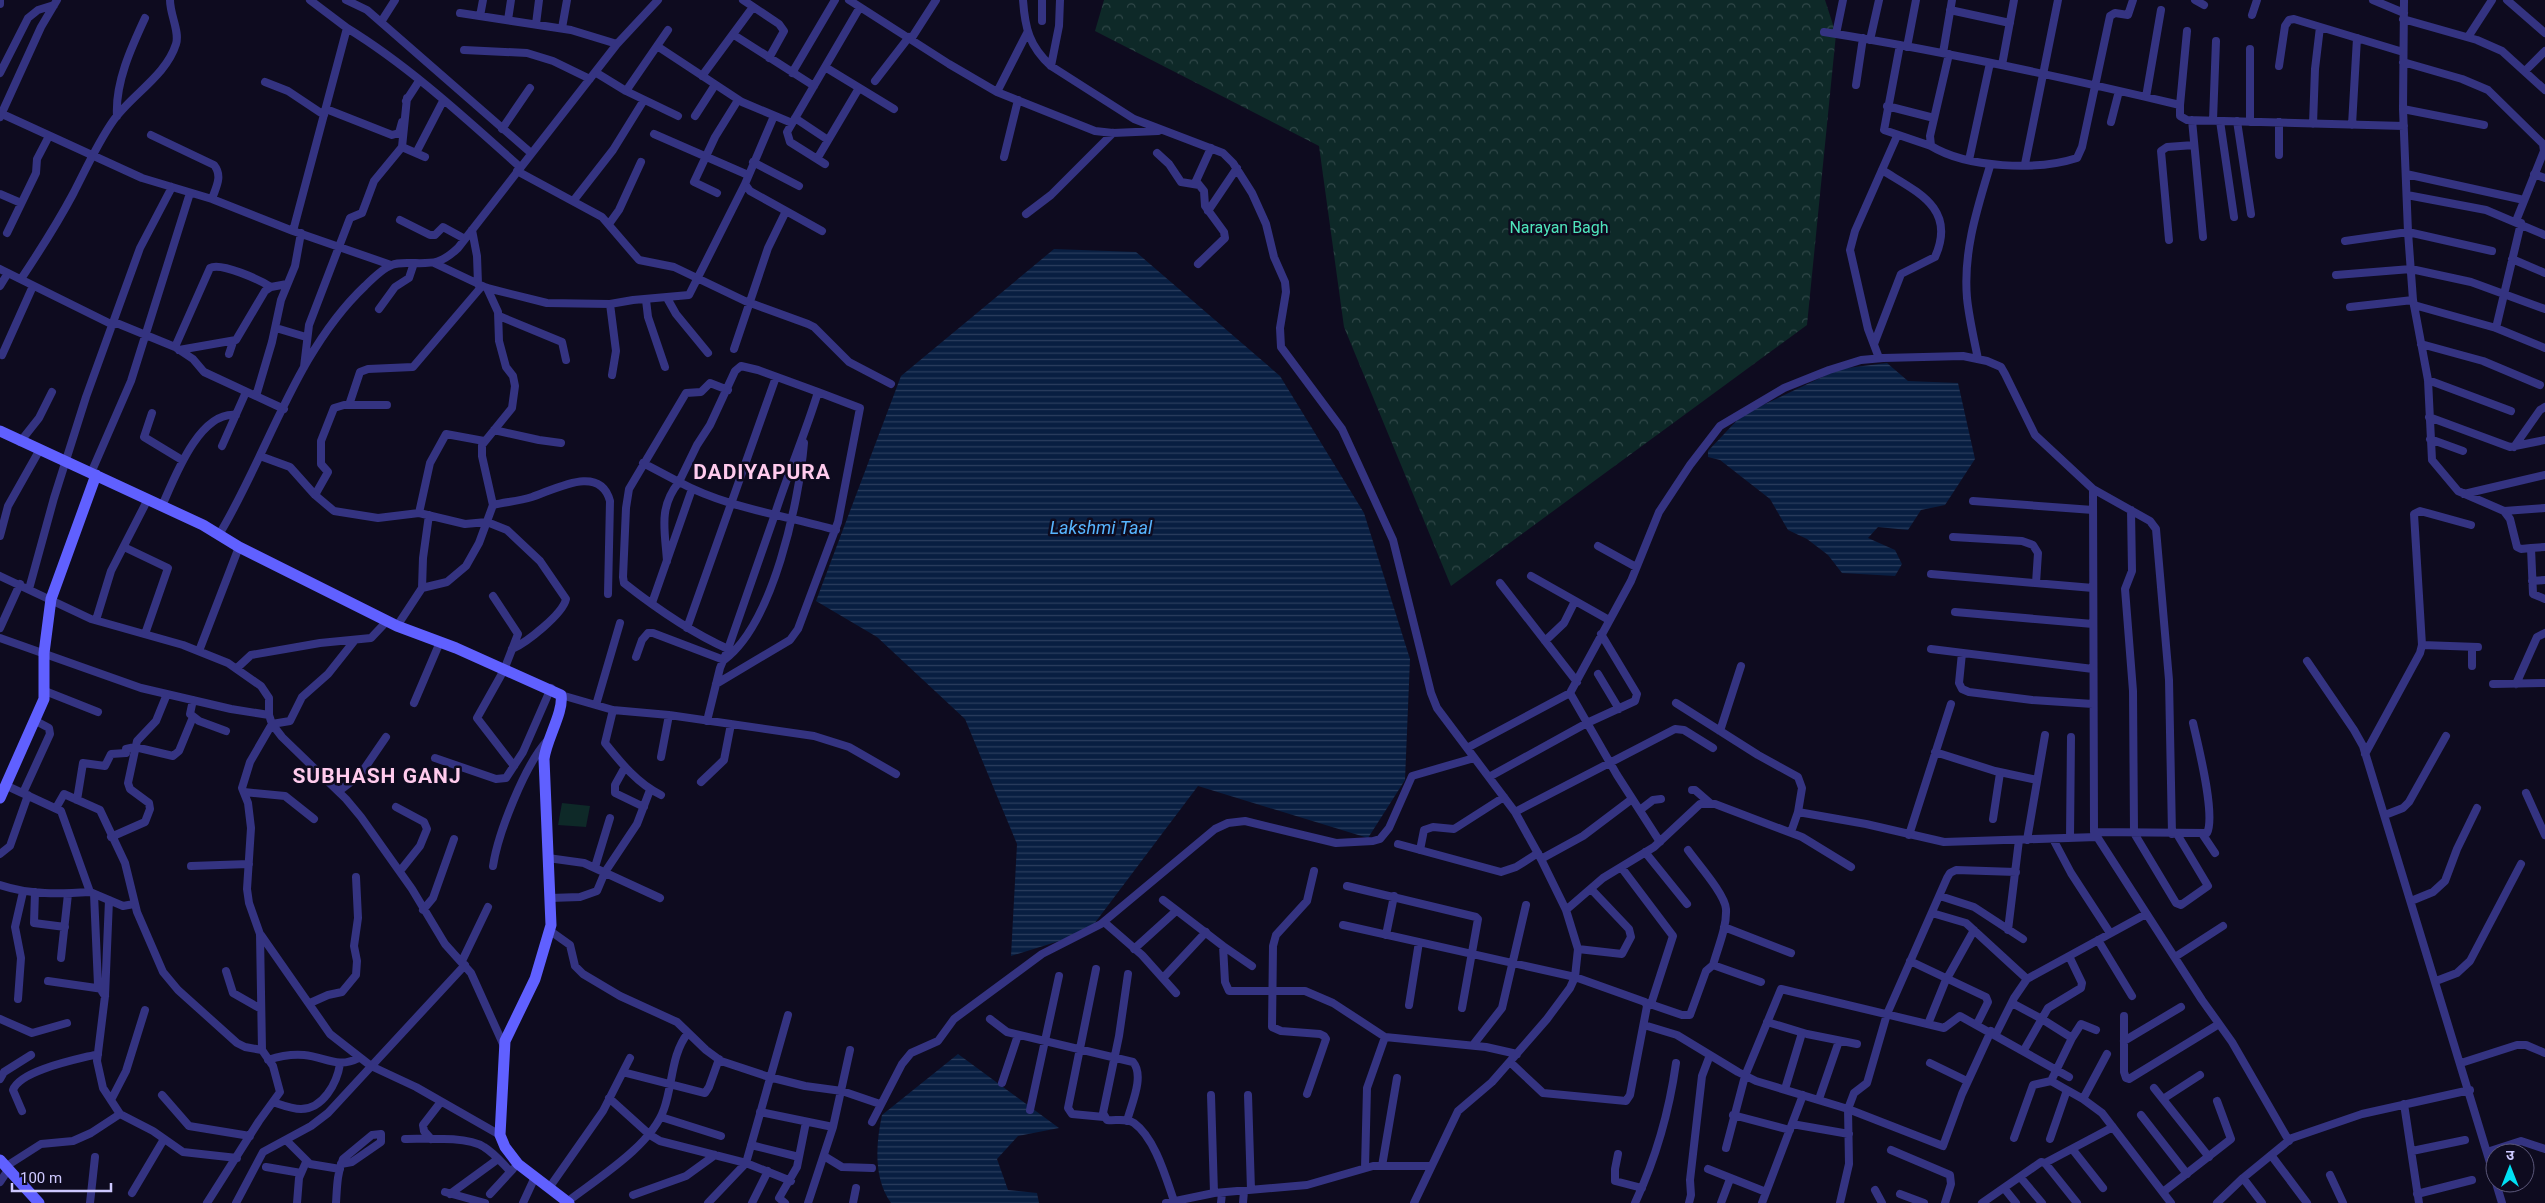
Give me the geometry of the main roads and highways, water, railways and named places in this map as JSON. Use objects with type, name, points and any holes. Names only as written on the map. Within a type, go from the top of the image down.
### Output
[{"type":"main road","points":[[0,431],[39,451],[220,533],[239,547],[392,624],[440,642],[556,692],[561,703],[548,740],[544,759],[550,930],[535,979],[504,1046],[500,1136],[514,1168],[535,1177],[568,1202]]},
{"type":"main road","points":[[0,798],[3,784],[34,720],[45,691],[44,653],[51,599],[93,474]]},
{"type":"main road","points":[[4,1165],[39,1203]]},
{"type":"water","name":"Lakshmi Taal","points":[[1054,249],[1136,252],[1280,376],[1364,513],[1410,659],[1405,780],[1368,838],[1198,786],[1088,932],[1011,956],[1017,844],[965,719],[877,637],[816,601],[901,376]]},
{"type":"water","points":[[1887,363],[1908,381],[1958,383],[1975,459],[1945,505],[1921,510],[1908,530],[1878,527],[1868,538],[1895,550],[1902,564],[1895,576],[1842,573],[1828,555],[1807,539],[1788,530],[1770,499],[1720,460],[1708,457],[1708,451],[1742,415],[1839,369]]},
{"type":"water","points":[[958,1054],[1059,1128],[1018,1136],[997,1159],[1008,1190],[1037,1193],[1039,1203],[891,1203],[885,1193],[879,1172],[877,1149],[882,1115]]},
{"type":"district","name":"DADIYAPURA","points":[[762,472]]},
{"type":"district","name":"SUBHASH GANJ","points":[[377,776]]},
{"type":"park label","name":"Narayan Bagh","points":[[1559,227]]}]
